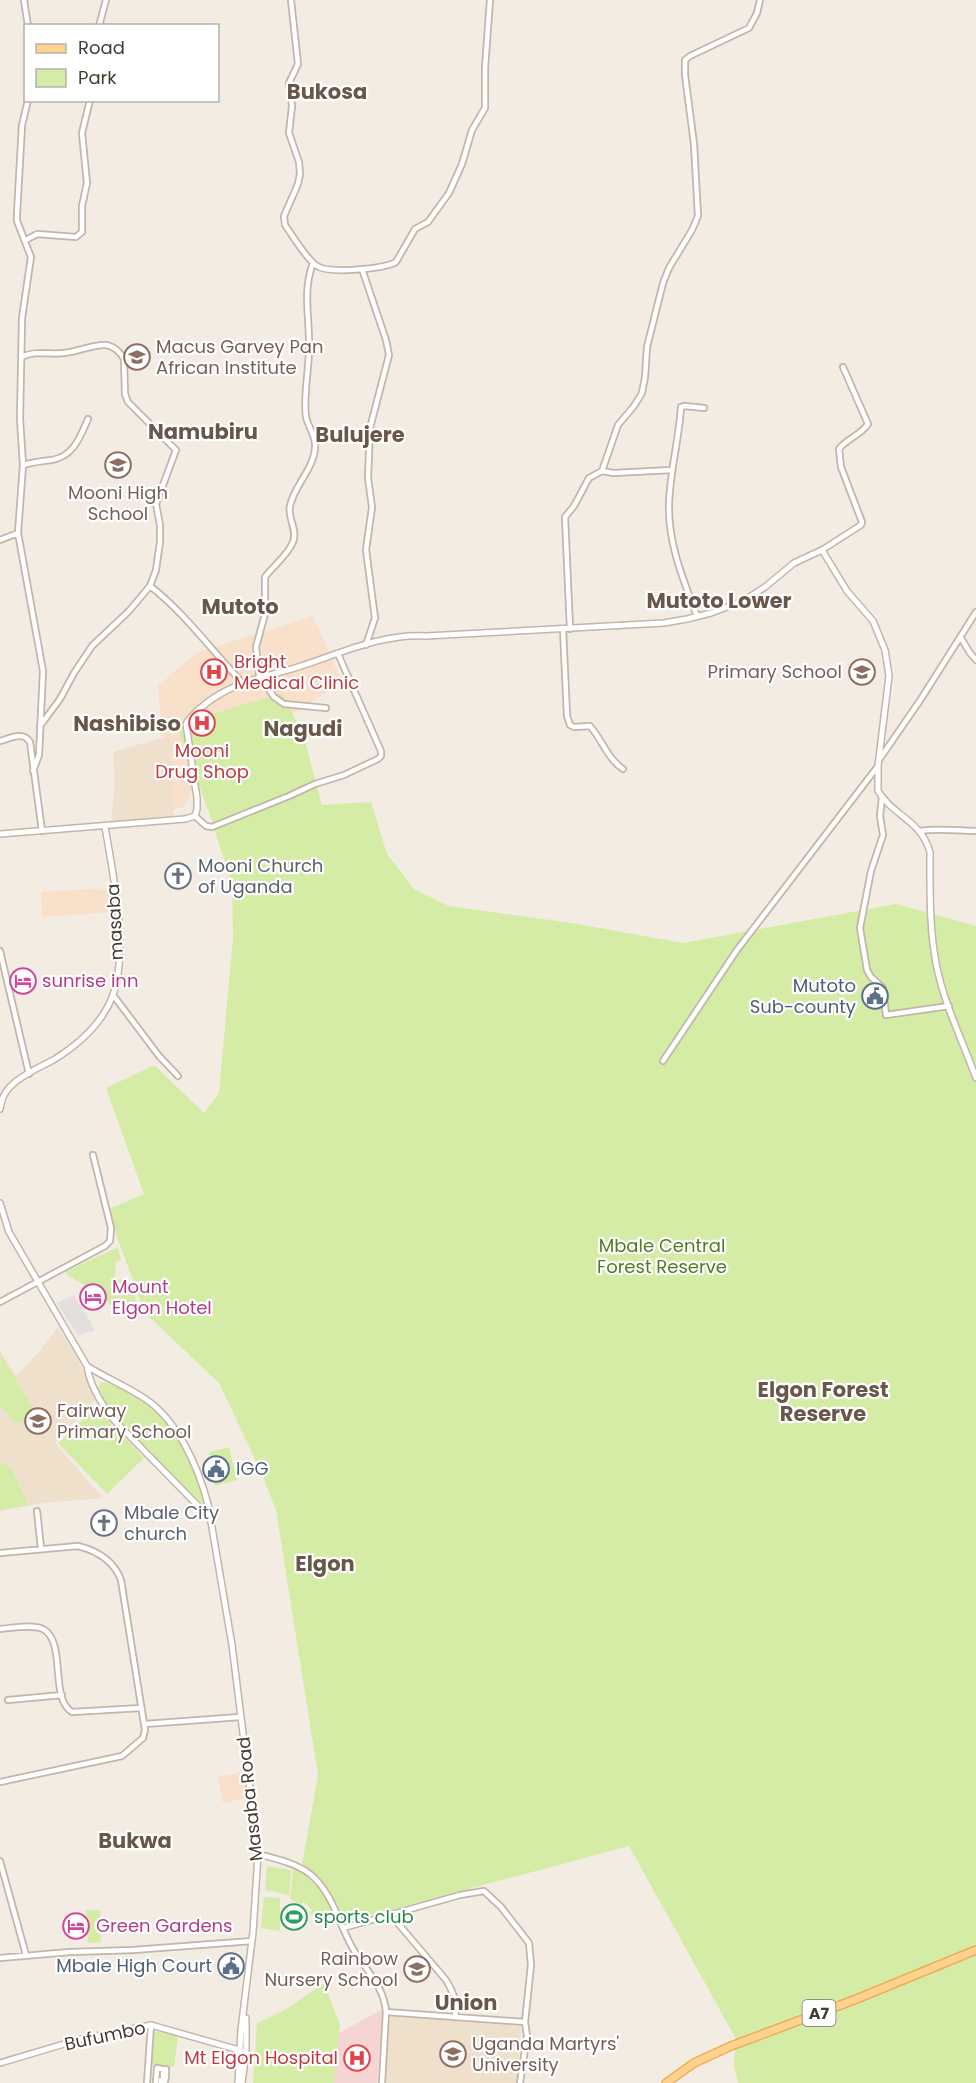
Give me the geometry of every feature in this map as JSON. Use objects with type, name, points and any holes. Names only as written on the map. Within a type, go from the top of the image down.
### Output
[{"type":"main road","name":"A7","points":[[666,2083],[694,2063],[731,2046],[854,2000],[976,1950]]},
{"type":"street","points":[[24,0],[28,24]]},
{"type":"street","points":[[100,24],[106,0]]},
{"type":"street","points":[[291,0],[298,64],[289,83],[291,106],[289,133],[299,162],[300,174],[283,219],[313,263],[326,270],[362,269],[386,266],[396,262],[415,229],[428,222],[454,184],[470,134],[486,105],[485,68],[489,0]]},
{"type":"street","points":[[602,471],[618,424],[634,406],[642,390],[648,347],[666,276],[698,216],[694,144],[685,60],[749,28],[757,14],[760,0]]},
{"type":"street","points":[[28,102],[22,125],[17,214],[17,221],[26,240],[31,264],[22,308],[20,424],[23,465],[18,533],[43,671],[39,755],[33,771]]},
{"type":"street","points":[[26,240],[38,234],[76,237],[82,232],[82,206],[87,183],[82,133],[90,102]]},
{"type":"street","points":[[313,263],[306,286],[309,349],[306,414],[315,448],[310,464],[290,504],[295,532],[294,542],[265,578],[265,614],[256,653],[258,672],[274,697],[284,704],[326,708]]},
{"type":"street","points":[[362,269],[389,355],[370,428],[368,478],[372,503],[366,550],[375,618],[366,645]]},
{"type":"street","points":[[22,357],[34,353],[62,354],[103,345],[112,347],[123,357],[125,394],[128,402],[175,447],[176,452],[156,504],[160,542],[156,570],[150,586],[129,611],[92,646],[40,728]]},
{"type":"street","points":[[195,816],[197,798],[186,724],[205,704],[242,684],[366,645],[407,635],[426,636],[521,629],[570,629],[664,622],[698,616],[743,601],[765,587],[794,563],[822,550],[861,525],[862,522],[841,467],[838,449],[868,424],[843,367]]},
{"type":"street","points":[[698,616],[673,549],[669,505],[681,407],[704,408]]},
{"type":"street","points":[[23,465],[61,458],[68,454],[77,444],[88,419]]},
{"type":"street","points":[[570,629],[565,517],[574,506],[589,478],[602,471],[613,473],[672,470]]},
{"type":"street","points":[[0,540],[18,533]]},
{"type":"street","points":[[822,550],[847,591],[873,621],[885,650],[888,676],[877,788],[882,797],[920,831],[930,852],[931,926],[937,969],[976,1078]]},
{"type":"street","points":[[150,586],[172,604],[235,673],[242,684]]},
{"type":"street","points":[[663,1061],[737,950],[879,763],[976,612]]},
{"type":"street","points":[[563,629],[567,716],[570,725],[591,726],[608,755],[615,764],[624,769]]},
{"type":"street","points":[[961,638],[976,660]]},
{"type":"street","points":[[0,834],[105,827],[195,816],[206,826],[212,827],[315,784],[344,775],[378,759],[381,751],[338,654]]},
{"type":"street","points":[[0,741],[22,735],[30,742],[42,831]]},
{"type":"street","points":[[882,797],[880,816],[883,835],[871,871],[861,915],[860,928],[867,970],[883,988],[886,1015],[949,1006]]},
{"type":"street","name":"masaba","points":[[0,1109],[7,1090],[77,1043],[99,1018],[113,995],[119,937],[115,888],[105,827]]},
{"type":"street","points":[[920,831],[938,829],[952,832],[976,831]]},
{"type":"street","points":[[0,951],[29,1074]]},
{"type":"street","points":[[113,995],[159,1056],[178,1076]]},
{"type":"street","points":[[0,1302],[105,1246],[110,1241],[111,1228],[93,1155]]},
{"type":"street","points":[[0,1203],[9,1232],[87,1366],[103,1407],[210,1517]]},
{"type":"street","name":"Masaba Road","points":[[87,1366],[146,1399],[160,1411],[175,1430],[203,1486],[232,1645],[258,1854],[243,2051]]},
{"type":"street","points":[[94,1387],[106,1378]]},
{"type":"street","points":[[37,1511],[41,1548]]},
{"type":"street","points":[[0,1553],[78,1546],[102,1555],[118,1571],[145,1724],[143,1738],[122,1756],[0,1782]]},
{"type":"street","points":[[0,1629],[38,1628],[46,1632],[53,1643],[64,1704],[72,1712],[141,1707]]},
{"type":"street","points":[[9,1700],[62,1695]]},
{"type":"street","points":[[145,1724],[240,1717]]},
{"type":"street","points":[[258,1854],[288,1862],[309,1873],[326,1891],[352,1947],[380,1988],[386,2003],[382,2083]]},
{"type":"street","points":[[0,1861],[26,1955]]},
{"type":"street","points":[[343,1928],[480,1890],[488,1893],[529,1943],[531,1965],[525,2022],[527,2036],[520,2083]]},
{"type":"street","points":[[390,1914],[446,1980],[457,2006],[455,2016]]},
{"type":"street","points":[[0,1958],[252,1941]]},
{"type":"street","points":[[386,2012],[525,2022]]},
{"type":"street","points":[[147,2083],[151,2025]]},
{"type":"street","name":"Bufumbo","points":[[0,2063],[81,2039],[151,2025],[243,2051]]},
{"type":"street","points":[[238,2083],[243,2051]]},
{"type":"street","points":[[242,2083],[243,2051]]},
{"type":"street","points":[[156,2083],[157,2068],[166,2070],[163,2076],[166,2076],[165,2081],[161,2080],[161,2083]]},
{"type":"shaded area","points":[[313,616],[342,682],[272,728],[203,766],[184,807],[168,810],[158,686],[196,653]]},
{"type":"shaded area","points":[[161,738],[169,738],[174,816],[111,821],[115,785],[113,752]]},
{"type":"shaded area","points":[[112,888],[113,912],[42,917],[41,892]]},
{"type":"shaded area","points":[[74,1295],[95,1330],[78,1336],[57,1303]]},
{"type":"shaded area","name":"Fairway Primary School","points":[[58,1327],[76,1355],[96,1398],[55,1443],[103,1498],[42,1503],[0,1511],[0,1351],[16,1376]]},
{"type":"shaded area","points":[[243,1772],[247,1798],[223,1803],[218,1777]]},
{"type":"shaded area","name":"Mt Elgon Hospital","points":[[383,2010],[377,2083],[334,2083],[337,2034]]},
{"type":"shaded area","name":"Uganda Martyrs' University","points":[[390,2016],[521,2026],[517,2083],[385,2083]]},
{"type":"green space","name":"Mbale Central Forest Reserve","points":[[282,693],[304,737],[322,805],[371,802],[387,854],[414,889],[449,906],[572,923],[683,943],[896,904],[976,926],[976,2083],[738,2083],[734,2066],[736,2039],[629,1846],[345,1922],[324,1885],[302,1865],[318,1775],[276,1510],[261,1472],[219,1383],[145,1313],[107,1210],[144,1194],[106,1088],[154,1065],[204,1113],[219,1093],[233,938],[232,885],[210,815],[176,725]]},
{"type":"green space","points":[[118,1247],[121,1260],[116,1261],[115,1276],[119,1280],[122,1279],[123,1284],[119,1286],[125,1295],[134,1294],[138,1305],[127,1302],[112,1308],[103,1295],[100,1297],[65,1272]]},
{"type":"green space","points":[[1,1355],[39,1419],[15,1423],[0,1404]]},
{"type":"green space","points":[[105,1382],[139,1396],[163,1419],[181,1445],[195,1475],[205,1506],[115,1416],[98,1388],[101,1383]]},
{"type":"green space","points":[[96,1407],[144,1458],[107,1494],[58,1443]]},
{"type":"green space","points":[[229,1447],[237,1480],[215,1486],[214,1480],[226,1476],[221,1463],[213,1465],[209,1452]]},
{"type":"green space","points":[[0,1463],[10,1467],[29,1505],[0,1510]]},
{"type":"green space","points":[[267,1866],[291,1870],[289,1895],[265,1890]]},
{"type":"green space","points":[[293,1868],[316,1885],[333,1909],[317,1921],[310,1913],[312,1910],[304,1902],[300,1904],[290,1899]]},
{"type":"green space","points":[[264,1897],[280,1898],[280,1931],[261,1928]]},
{"type":"green space","points":[[86,1910],[100,1910],[101,1942],[88,1943]]},
{"type":"green space","points":[[324,1983],[340,2025],[334,2083],[253,2083],[257,2023],[285,2010]]},
{"type":"green space","points":[[154,2031],[178,2035],[174,2067],[152,2065]]},
{"type":"place","name":"Macus Garvey Pan African Institute","points":[[137,357]]},
{"type":"place","name":"Mooni High School","points":[[118,465]]},
{"type":"place","name":"Bright Medical Clinic","points":[[214,672]]},
{"type":"place","name":"Primary School","points":[[862,672]]},
{"type":"place","name":"Mooni Drug Shop","points":[[202,723]]},
{"type":"place","name":"Mooni Church of Uganda","points":[[178,876]]},
{"type":"place","name":"sunrise inn","points":[[23,981]]},
{"type":"place","name":"Mutoto Sub-county","points":[[875,996]]},
{"type":"place","name":"Mount Elgon Hotel","points":[[93,1297]]},
{"type":"place","name":"Fairway Primary School","points":[[38,1421]]},
{"type":"place","name":"IGG","points":[[216,1469]]},
{"type":"place","name":"Mbale City church","points":[[104,1523]]},
{"type":"place","name":"sports club","points":[[294,1917]]},
{"type":"place","name":"Green Gardens","points":[[76,1926]]},
{"type":"place","name":"Mbale High Court","points":[[231,1966]]},
{"type":"place","name":"Rainbow Nursery School","points":[[417,1969]]},
{"type":"place","name":"Uganda Martyrs' University","points":[[453,2054]]},
{"type":"place","name":"Mt Elgon Hospital","points":[[357,2058]]},
{"type":"district","name":"Bukosa","points":[[327,92]]},
{"type":"district","name":"Namubiru","points":[[203,432]]},
{"type":"district","name":"Bulujere","points":[[360,435]]},
{"type":"district","name":"Mutoto Lower","points":[[719,601]]},
{"type":"district","name":"Mutoto","points":[[240,607]]},
{"type":"district","name":"Nashibiso","points":[[127,724]]},
{"type":"district","name":"Nagudi","points":[[303,729]]},
{"type":"district","name":"Elgon Forest Reserve","points":[[823,1402]]},
{"type":"district","name":"Elgon","points":[[325,1564]]},
{"type":"district","name":"Bukwa","points":[[135,1841]]},
{"type":"district","name":"Union","points":[[466,2003]]}]
